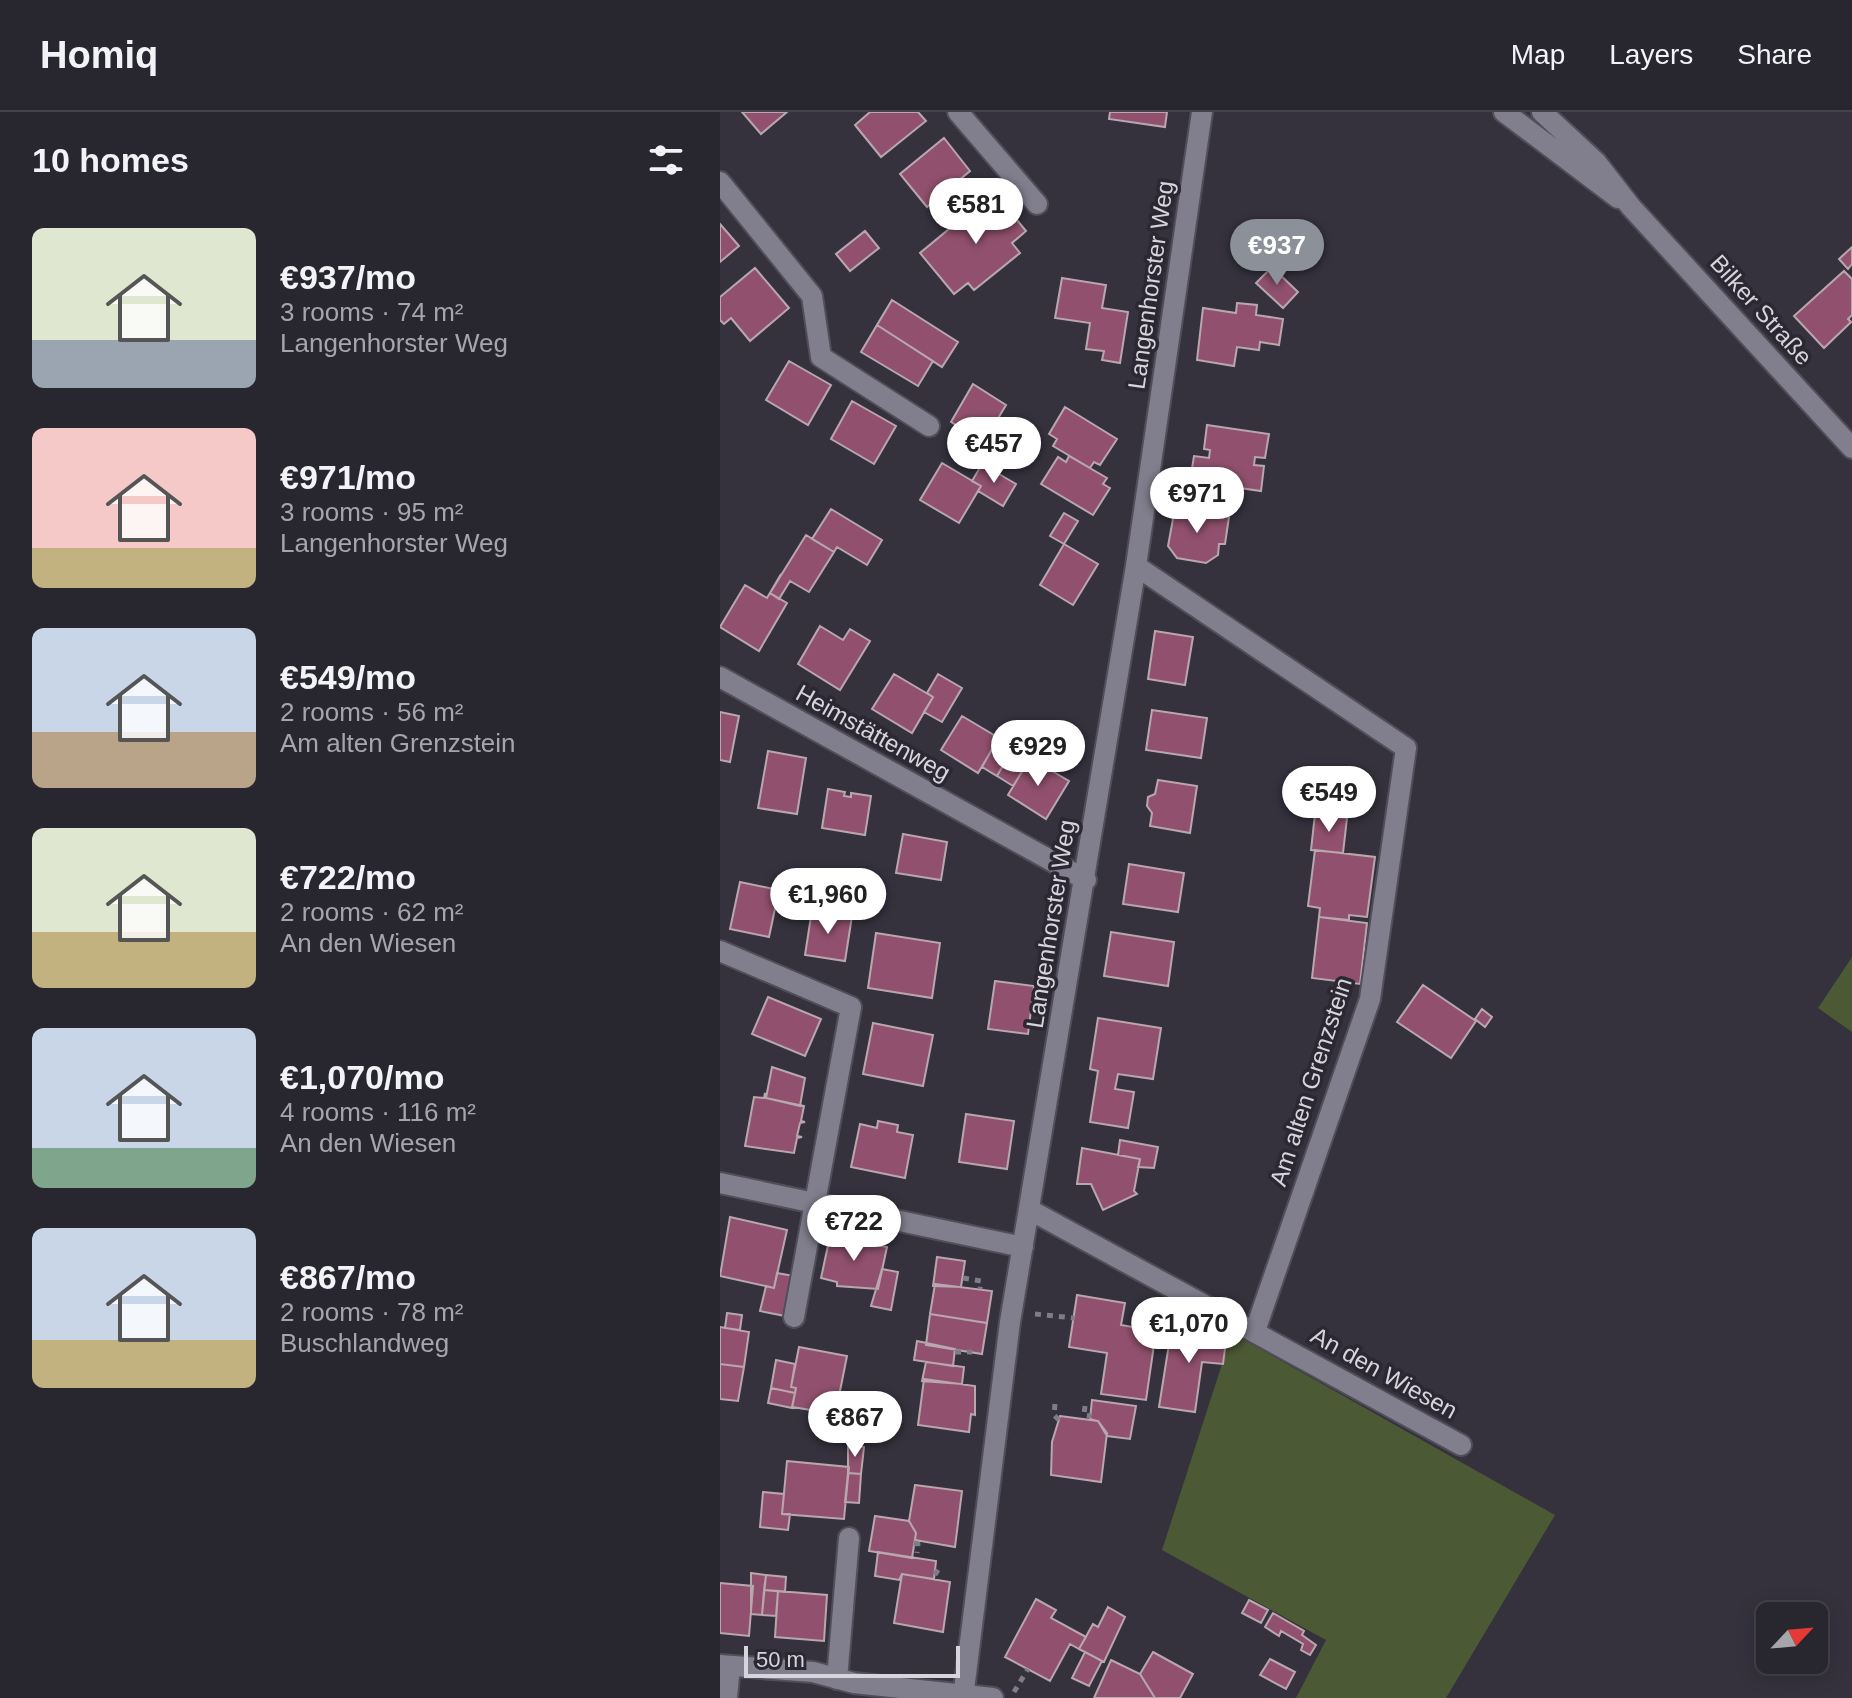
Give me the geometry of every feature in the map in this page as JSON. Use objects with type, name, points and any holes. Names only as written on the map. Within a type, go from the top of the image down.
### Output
[{"type":"street","points":[[958,112],[1037,204]]},
{"type":"street","name":"Langenhorster Weg","points":[[963,1696],[1012,1312],[1136,566],[1202,112]]},
{"type":"street","name":"Bilker Straße","points":[[1504,112],[1587,178],[1631,207]]},
{"type":"street","name":"Bilker Straße","points":[[1542,112],[1596,162],[1631,207],[1852,448]]},
{"type":"street","points":[[720,182],[812,296],[821,357],[929,426]]},
{"type":"street","name":"Am alten Grenzstein","points":[[1136,566],[1406,748],[1370,999],[1255,1331]]},
{"type":"street","name":"Heimstättenweg","points":[[720,677],[1086,880]]},
{"type":"street","points":[[720,951],[851,1007],[794,1317]]},
{"type":"street","points":[[720,1183],[1023,1247]]},
{"type":"street","name":"An den Wiesen","points":[[1030,1210],[1461,1445]]},
{"type":"street","points":[[837,1679],[849,1538]]},
{"type":"street","points":[[727,1698],[725,1666],[813,1672],[837,1679],[993,1698]]},
{"type":"path","points":[[980,1289],[982,1270]]},
{"type":"path","points":[[963,1278],[981,1281]]},
{"type":"path","points":[[1012,1312],[1074,1318]]},
{"type":"path","points":[[955,1352],[972,1354],[970,1363]]},
{"type":"path","points":[[1055,1404],[1054,1415],[1059,1420]]},
{"type":"path","points":[[1085,1406],[1084,1415],[1091,1416]]},
{"type":"path","points":[[914,1543],[918,1544],[917,1553]]},
{"type":"path","points":[[935,1575],[939,1568]]},
{"type":"path","points":[[1010,1698],[1028,1669]]},
{"type":"green space","points":[[1852,957],[1852,1032],[1818,1008]]},
{"type":"green space","points":[[1232,1333],[1555,1515],[1446,1698],[1296,1698],[1326,1640],[1162,1550]]},
{"type":"building","points":[[742,112],[787,112],[761,134]]},
{"type":"building","points":[[870,112],[918,112],[926,121],[881,157],[855,125]]},
{"type":"building","points":[[1110,112],[1167,112],[1165,127],[1109,119]]},
{"type":"building","points":[[944,138],[970,171],[927,207],[900,174]]},
{"type":"building","points":[[994,192],[1026,231],[1012,243],[1020,253],[974,290],[968,283],[954,294],[920,253]]},
{"type":"building","points":[[720,224],[739,246],[720,262]]},
{"type":"building","points":[[865,231],[879,248],[850,271],[836,254]]},
{"type":"building","points":[[1852,247],[1852,264],[1848,269],[1839,259]]},
{"type":"building","points":[[1272,267],[1298,292],[1283,308],[1256,283]]},
{"type":"building","points":[[755,268],[789,308],[750,341],[731,318],[724,324],[720,320],[720,297]]},
{"type":"building","points":[[1844,271],[1852,279],[1852,315],[1848,319],[1851,322],[1824,348],[1794,316]]},
{"type":"building","points":[[1062,278],[1106,285],[1102,308],[1128,312],[1120,363],[1102,360],[1104,351],[1086,349],[1090,323],[1055,318]]},
{"type":"building","points":[[892,300],[958,342],[942,367],[877,325]]},
{"type":"building","points":[[1237,303],[1257,305],[1256,315],[1283,319],[1279,345],[1260,342],[1259,350],[1237,347],[1234,366],[1197,360],[1203,308],[1236,313]]},
{"type":"building","points":[[877,325],[933,361],[918,386],[861,352]]},
{"type":"building","points":[[789,361],[831,385],[808,425],[766,400]]},
{"type":"building","points":[[973,384],[1006,405],[984,442],[951,422]]},
{"type":"building","points":[[852,401],[896,426],[874,464],[831,439]]},
{"type":"building","points":[[1065,407],[1117,439],[1100,465],[1094,462],[1090,468],[1053,446],[1057,439],[1049,434]]},
{"type":"building","points":[[1207,425],[1269,434],[1265,458],[1255,457],[1254,465],[1264,466],[1261,491],[1190,481],[1194,456],[1209,458],[1210,450],[1204,449]]},
{"type":"building","points":[[968,432],[1002,451],[991,469],[958,449]]},
{"type":"building","points":[[1069,456],[1107,478],[1103,484],[1110,488],[1093,515],[1041,484],[1058,457],[1066,462]]},
{"type":"building","points":[[942,463],[981,486],[959,523],[920,500]]},
{"type":"building","points":[[982,464],[1016,484],[1003,506],[978,491],[981,486],[972,481]]},
{"type":"building","points":[[1175,508],[1229,517],[1225,544],[1219,544],[1218,555],[1206,563],[1177,558],[1168,546]]},
{"type":"building","points":[[831,509],[882,540],[867,565],[837,547],[834,552],[812,539]]},
{"type":"building","points":[[1064,513],[1078,521],[1064,544],[1050,536]]},
{"type":"building","points":[[806,535],[834,552],[809,592],[790,581],[779,599],[770,593]]},
{"type":"building","points":[[1064,544],[1098,564],[1073,605],[1040,585]]},
{"type":"building","points":[[781,574],[770,593],[787,603],[759,651],[720,627],[745,585],[767,598]]},
{"type":"building","points":[[820,626],[843,640],[850,629],[870,641],[840,690],[798,664]]},
{"type":"building","points":[[1155,631],[1193,637],[1185,685],[1148,679]]},
{"type":"building","points":[[894,674],[933,697],[912,733],[872,709]]},
{"type":"building","points":[[938,674],[962,688],[942,722],[924,712],[933,697],[927,693]]},
{"type":"building","points":[[1152,710],[1207,718],[1201,758],[1146,750]]},
{"type":"building","points":[[720,712],[739,716],[730,762],[720,760]]},
{"type":"building","points":[[962,716],[999,738],[978,773],[941,750]]},
{"type":"building","points":[[1001,733],[1016,743],[997,776],[982,767]]},
{"type":"building","points":[[1016,743],[1034,753],[1013,786],[997,776]]},
{"type":"building","points":[[768,751],[806,758],[797,814],[758,808]]},
{"type":"building","points":[[1030,758],[1069,781],[1046,819],[1008,795]]},
{"type":"building","points":[[1158,780],[1197,786],[1190,833],[1150,826],[1152,813],[1147,806],[1148,797],[1155,794]]},
{"type":"building","points":[[828,789],[845,792],[844,796],[851,797],[851,793],[871,796],[865,835],[822,828]]},
{"type":"building","points":[[1315,814],[1347,818],[1343,853],[1311,850]]},
{"type":"building","points":[[903,834],[947,842],[941,880],[896,873]]},
{"type":"building","points":[[1315,850],[1375,857],[1367,917],[1349,915],[1349,920],[1319,917],[1320,908],[1308,906]]},
{"type":"building","points":[[1129,864],[1184,873],[1178,912],[1123,904]]},
{"type":"building","points":[[740,882],[779,890],[769,937],[730,929]]},
{"type":"building","points":[[812,910],[852,916],[845,961],[805,955]]},
{"type":"building","points":[[1319,917],[1367,923],[1360,984],[1312,978]]},
{"type":"building","points":[[1111,932],[1174,942],[1168,986],[1104,976]]},
{"type":"building","points":[[876,933],[940,943],[932,998],[868,988]]},
{"type":"building","points":[[995,981],[1034,986],[1028,1034],[988,1029]]},
{"type":"building","points":[[1423,985],[1476,1021],[1451,1058],[1397,1022]]},
{"type":"building","points":[[768,997],[821,1019],[805,1056],[752,1034]]},
{"type":"building","points":[[1482,1009],[1492,1017],[1485,1027],[1475,1019]]},
{"type":"building","points":[[1098,1018],[1161,1028],[1153,1079],[1118,1074],[1115,1089],[1134,1092],[1128,1128],[1090,1122],[1098,1071],[1090,1069]]},
{"type":"building","points":[[873,1023],[933,1035],[923,1086],[863,1074]]},
{"type":"building","points":[[772,1067],[805,1078],[800,1106],[766,1098]]},
{"type":"building","points":[[765,1093],[766,1098],[804,1106],[801,1121],[805,1122],[800,1123],[797,1136],[802,1137],[797,1138],[794,1153],[745,1146],[754,1097],[764,1098]]},
{"type":"building","points":[[966,1114],[1014,1121],[1007,1169],[959,1162]]},
{"type":"building","points":[[878,1121],[898,1125],[897,1132],[913,1135],[905,1178],[851,1167],[860,1124],[877,1128]]},
{"type":"building","points":[[1120,1140],[1158,1147],[1154,1168],[1138,1167],[1140,1159],[1118,1155]]},
{"type":"building","points":[[1082,1148],[1140,1159],[1134,1191],[1137,1194],[1103,1210],[1091,1184],[1077,1184]]},
{"type":"building","points":[[730,1217],[787,1230],[774,1288],[720,1276]]},
{"type":"building","points":[[830,1236],[887,1247],[878,1289],[837,1286],[837,1282],[821,1278]]},
{"type":"building","points":[[937,1257],[965,1261],[961,1287],[933,1286]]},
{"type":"building","points":[[882,1269],[898,1272],[891,1310],[871,1306]]},
{"type":"building","points":[[777,1273],[794,1276],[785,1316],[760,1311],[766,1286],[774,1288]]},
{"type":"building","points":[[935,1284],[992,1291],[987,1323],[930,1314]]},
{"type":"building","points":[[1077,1295],[1125,1303],[1121,1325],[1156,1331],[1146,1400],[1101,1394],[1107,1353],[1069,1347]]},
{"type":"building","points":[[727,1313],[742,1315],[740,1330],[725,1328]]},
{"type":"building","points":[[930,1314],[987,1323],[982,1354],[926,1345]]},
{"type":"building","points":[[1172,1325],[1227,1334],[1223,1364],[1202,1362],[1195,1412],[1159,1407]]},
{"type":"building","points":[[720,1327],[749,1332],[744,1367],[720,1364]]},
{"type":"building","points":[[917,1341],[955,1349],[953,1366],[914,1360]]},
{"type":"building","points":[[799,1347],[847,1356],[838,1401],[820,1398],[817,1411],[792,1407],[796,1388],[791,1387]]},
{"type":"building","points":[[776,1360],[795,1364],[791,1387],[796,1388],[795,1393],[771,1388]]},
{"type":"building","points":[[926,1362],[964,1367],[962,1384],[922,1381]]},
{"type":"building","points":[[720,1364],[744,1367],[738,1401],[720,1399]]},
{"type":"building","points":[[924,1379],[975,1386],[975,1415],[971,1414],[969,1432],[918,1425]]},
{"type":"building","points":[[771,1388],[795,1393],[792,1408],[768,1403]]},
{"type":"building","points":[[1092,1400],[1136,1406],[1130,1439],[1107,1436],[1098,1421],[1090,1419]]},
{"type":"building","points":[[1060,1416],[1098,1421],[1107,1433],[1101,1482],[1051,1475],[1052,1442]]},
{"type":"building","points":[[848,1444],[864,1447],[861,1474],[848,1473]]},
{"type":"building","points":[[787,1461],[849,1467],[844,1519],[782,1514]]},
{"type":"building","points":[[848,1473],[861,1474],[859,1503],[845,1502]]},
{"type":"building","points":[[915,1485],[962,1491],[955,1547],[915,1540],[916,1533],[909,1521]]},
{"type":"building","points":[[763,1492],[784,1494],[782,1514],[790,1514],[788,1530],[760,1527]]},
{"type":"building","points":[[875,1516],[909,1521],[916,1533],[912,1558],[869,1551]]},
{"type":"building","points":[[878,1552],[936,1561],[934,1579],[902,1574],[899,1580],[875,1576]]},
{"type":"building","points":[[751,1573],[766,1575],[762,1615],[751,1614]]},
{"type":"building","points":[[902,1574],[950,1582],[943,1632],[894,1623]]},
{"type":"building","points":[[766,1575],[786,1577],[785,1592],[764,1590]]},
{"type":"building","points":[[720,1583],[753,1586],[749,1636],[720,1633]]},
{"type":"building","points":[[764,1590],[778,1591],[776,1616],[762,1615]]},
{"type":"building","points":[[778,1591],[827,1595],[824,1641],[775,1637]]},
{"type":"building","points":[[1036,1599],[1056,1610],[1051,1618],[1086,1637],[1079,1649],[1070,1644],[1050,1681],[1005,1657]]},
{"type":"building","points":[[1249,1600],[1268,1610],[1261,1623],[1242,1613]]},
{"type":"building","points":[[1108,1607],[1125,1617],[1104,1662],[1079,1649],[1093,1624],[1098,1627]]},
{"type":"building","points":[[1273,1613],[1304,1631],[1302,1635],[1316,1645],[1310,1655],[1301,1650],[1303,1644],[1281,1631],[1279,1636],[1265,1627]]},
{"type":"building","points":[[1085,1652],[1102,1661],[1089,1686],[1072,1678]]},
{"type":"building","points":[[1153,1652],[1193,1674],[1180,1698],[1155,1698],[1140,1674]]},
{"type":"building","points":[[1270,1659],[1295,1672],[1286,1689],[1260,1675]]},
{"type":"building","points":[[1111,1660],[1140,1674],[1155,1698],[1094,1698]]}]
